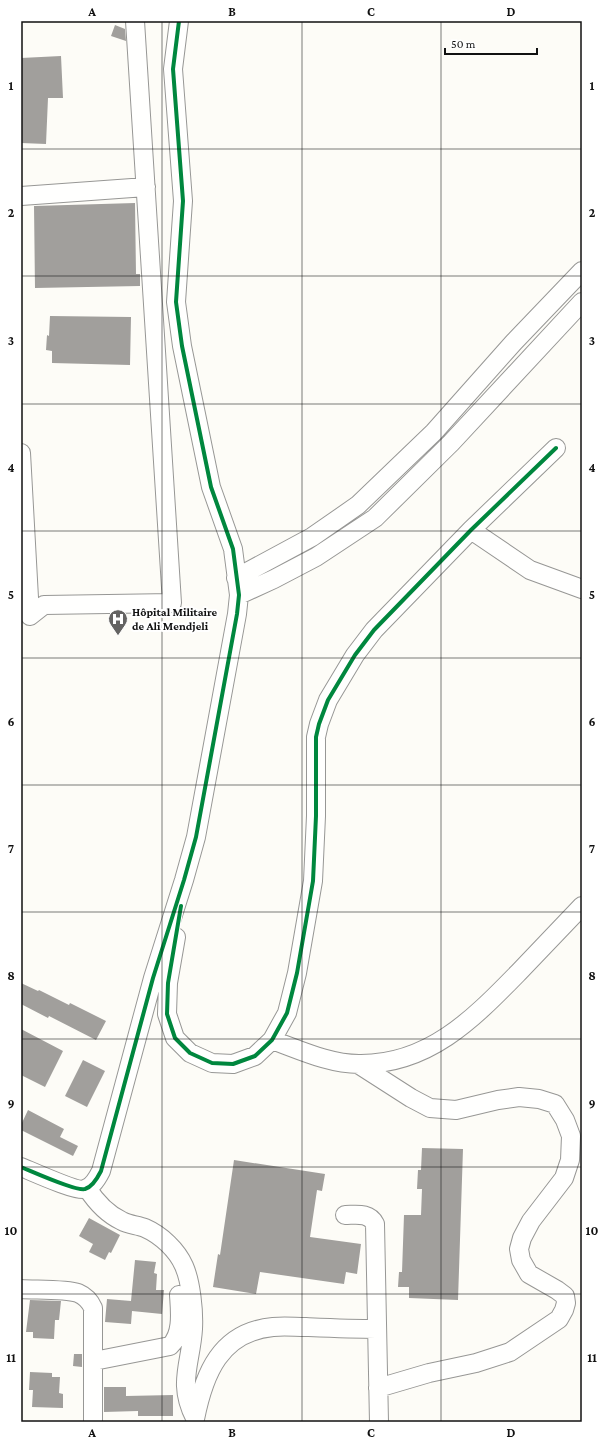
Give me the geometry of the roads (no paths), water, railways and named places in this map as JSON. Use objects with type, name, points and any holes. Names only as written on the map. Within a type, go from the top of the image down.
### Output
[{"type":"street","points":[[21,453],[26,615],[44,605],[172,603],[135,21]]},
{"type":"street","points":[[21,1167],[80,1190],[85,1190],[98,1178],[101,1171],[153,978],[196,837],[237,614],[237,587],[233,549],[211,487],[182,346],[176,302],[183,201],[173,69],[179,21]]},
{"type":"street","points":[[21,196],[146,187]]},
{"type":"street","points":[[237,587],[358,506],[434,432],[514,342],[582,271]]},
{"type":"street","points":[[237,587],[274,579],[316,557],[375,518],[451,443],[582,302]]},
{"type":"street","points":[[184,880],[178,928],[168,983],[166,1014],[175,1038],[190,1053],[212,1063],[233,1064],[255,1056],[272,1040],[287,1013],[296,980],[313,881],[316,816],[316,737],[322,712],[328,700],[355,655],[374,630],[471,530],[556,448]]},
{"type":"street","points":[[471,530],[530,570],[582,589]]},
{"type":"street","points":[[272,1040],[320,1057],[358,1064],[385,1063],[410,1056],[437,1044],[484,1008],[582,906]]},
{"type":"street","points":[[358,1064],[411,1098],[430,1108],[456,1110],[498,1100],[519,1097],[539,1099],[554,1104],[565,1120],[571,1136],[570,1160],[564,1178],[531,1221],[522,1238],[519,1249],[520,1260],[529,1274],[565,1296],[566,1303],[560,1319],[510,1352],[476,1363],[428,1373],[378,1388]]},
{"type":"street","points":[[87,1188],[100,1205],[122,1222],[145,1228],[173,1248],[184,1265],[190,1288],[193,1328],[185,1381],[190,1408],[195,1420]]},
{"type":"street","points":[[345,1215],[367,1215],[375,1224],[379,1422]]},
{"type":"street","points":[[94,1361],[170,1346],[174,1342],[178,1334],[180,1316],[178,1280],[184,1265]]},
{"type":"street","points":[[21,1289],[79,1293],[88,1300],[93,1308],[93,1422]]},
{"type":"street","points":[[195,1420],[205,1382],[215,1361],[231,1343],[251,1332],[274,1327],[376,1329]]},
{"type":"place","name":"Hôpital Militaire de Ali Mendjeli","points":[[118,636]]}]
